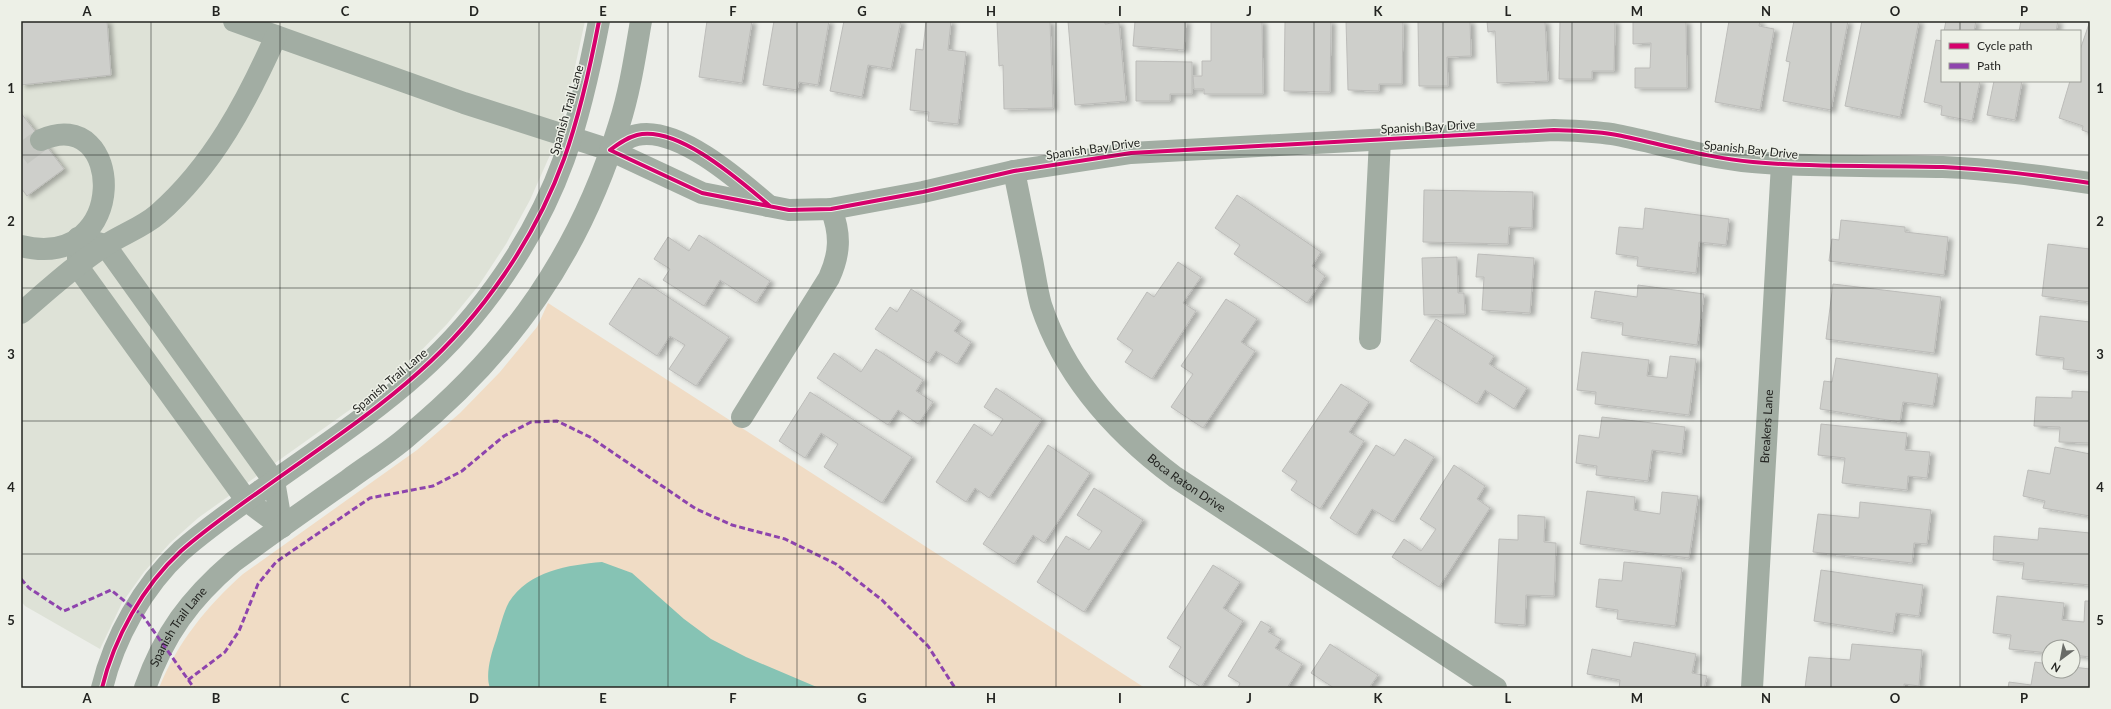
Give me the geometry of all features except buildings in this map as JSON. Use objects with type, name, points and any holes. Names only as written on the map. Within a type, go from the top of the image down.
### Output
[{"type":"street","name":"Spanish Bay Drive","points":[[234,21],[464,103],[610,150],[702,193],[770,206],[803,210],[831,209],[923,192],[1014,171],[1131,153],[1554,130],[1586,131],[1616,135],[1698,154],[1752,162],[1782,164],[1944,167],[2028,174],[2090,183]]},
{"type":"street","name":"Spanish Trail Lane","points":[[102,688],[117,643],[135,609],[155,580],[179,553],[207,529],[381,405],[421,371],[457,334],[490,293],[518,251],[543,206],[563,160],[571,138],[591,63],[599,21]]},
{"type":"street","name":"Spanish Trail Lane","points":[[145,688],[155,660],[170,632],[188,606],[209,583],[233,562],[407,438],[449,401],[488,362],[524,318],[554,273],[580,225],[602,176],[620,124],[641,21]]},
{"type":"street","points":[[21,313],[105,246],[139,228],[158,214],[203,166],[227,132],[248,97],[276,36]]},
{"type":"street","points":[[21,246],[35,249],[50,249],[65,245],[78,238],[89,228],[98,215],[104,193],[103,170],[97,155],[89,144],[78,137],[66,134],[54,134],[41,140]]},
{"type":"street","points":[[610,150],[622,141],[636,135],[658,134],[670,138],[723,167],[770,206]]},
{"type":"street","points":[[1370,339],[1380,140]]},
{"type":"street","name":"Breakers Lane","points":[[1752,688],[1782,164]]},
{"type":"street","name":"Boca Raton Drive","points":[[1014,171],[1041,304],[1055,339],[1073,371],[1094,402],[1118,430],[1145,455],[1175,477],[1496,688]]},
{"type":"street","points":[[742,417],[829,278],[835,263],[838,247],[838,234],[831,209]]},
{"type":"street","points":[[78,238],[105,246],[274,481],[282,527]]},
{"type":"street","points":[[78,238],[78,267],[247,500],[282,527]]},
{"type":"shaded area","points":[[21,21],[585,21],[566,108],[550,155],[530,200],[506,244],[479,285],[447,324],[411,361],[372,394],[198,518],[170,543],[144,572],[122,603],[100,649],[25,606],[21,601]]},
{"type":"shaded area","points":[[548,303],[1145,688],[159,688],[166,671],[194,626],[230,586],[243,574],[417,450],[460,413],[500,372],[537,327]]},
{"type":"shaded area","points":[[602,562],[632,573],[684,619],[711,639],[746,657],[819,688],[490,688],[488,671],[492,652],[507,606],[517,592],[527,583],[550,572],[576,565]]},
{"type":"tunnel","points":[[21,155],[41,140]]},
{"type":"marked path","points":[[188,680],[225,652],[239,631],[258,584],[276,562],[370,498],[433,486],[462,471],[504,436],[531,422],[557,421],[590,437],[696,509],[732,525],[785,539],[836,564],[882,600],[928,646],[955,688]]},
{"type":"marked path","points":[[21,579],[29,588],[64,611],[111,590],[143,616],[194,688]]},
{"type":"cycle path","points":[[102,688],[107,669],[122,632],[142,597],[167,565],[181,551],[210,527],[381,404],[419,372],[442,350],[485,301],[522,247],[552,189],[564,159],[580,108],[599,21]]},
{"type":"cycle path","points":[[770,206],[708,157],[671,138],[653,134],[637,135],[626,139],[610,150],[702,193],[789,210],[831,209],[923,192],[1014,171],[1131,153],[1554,130],[1586,131],[1609,134],[1702,154],[1753,162],[1800,165],[1919,166],[1980,169],[2090,183]]}]
